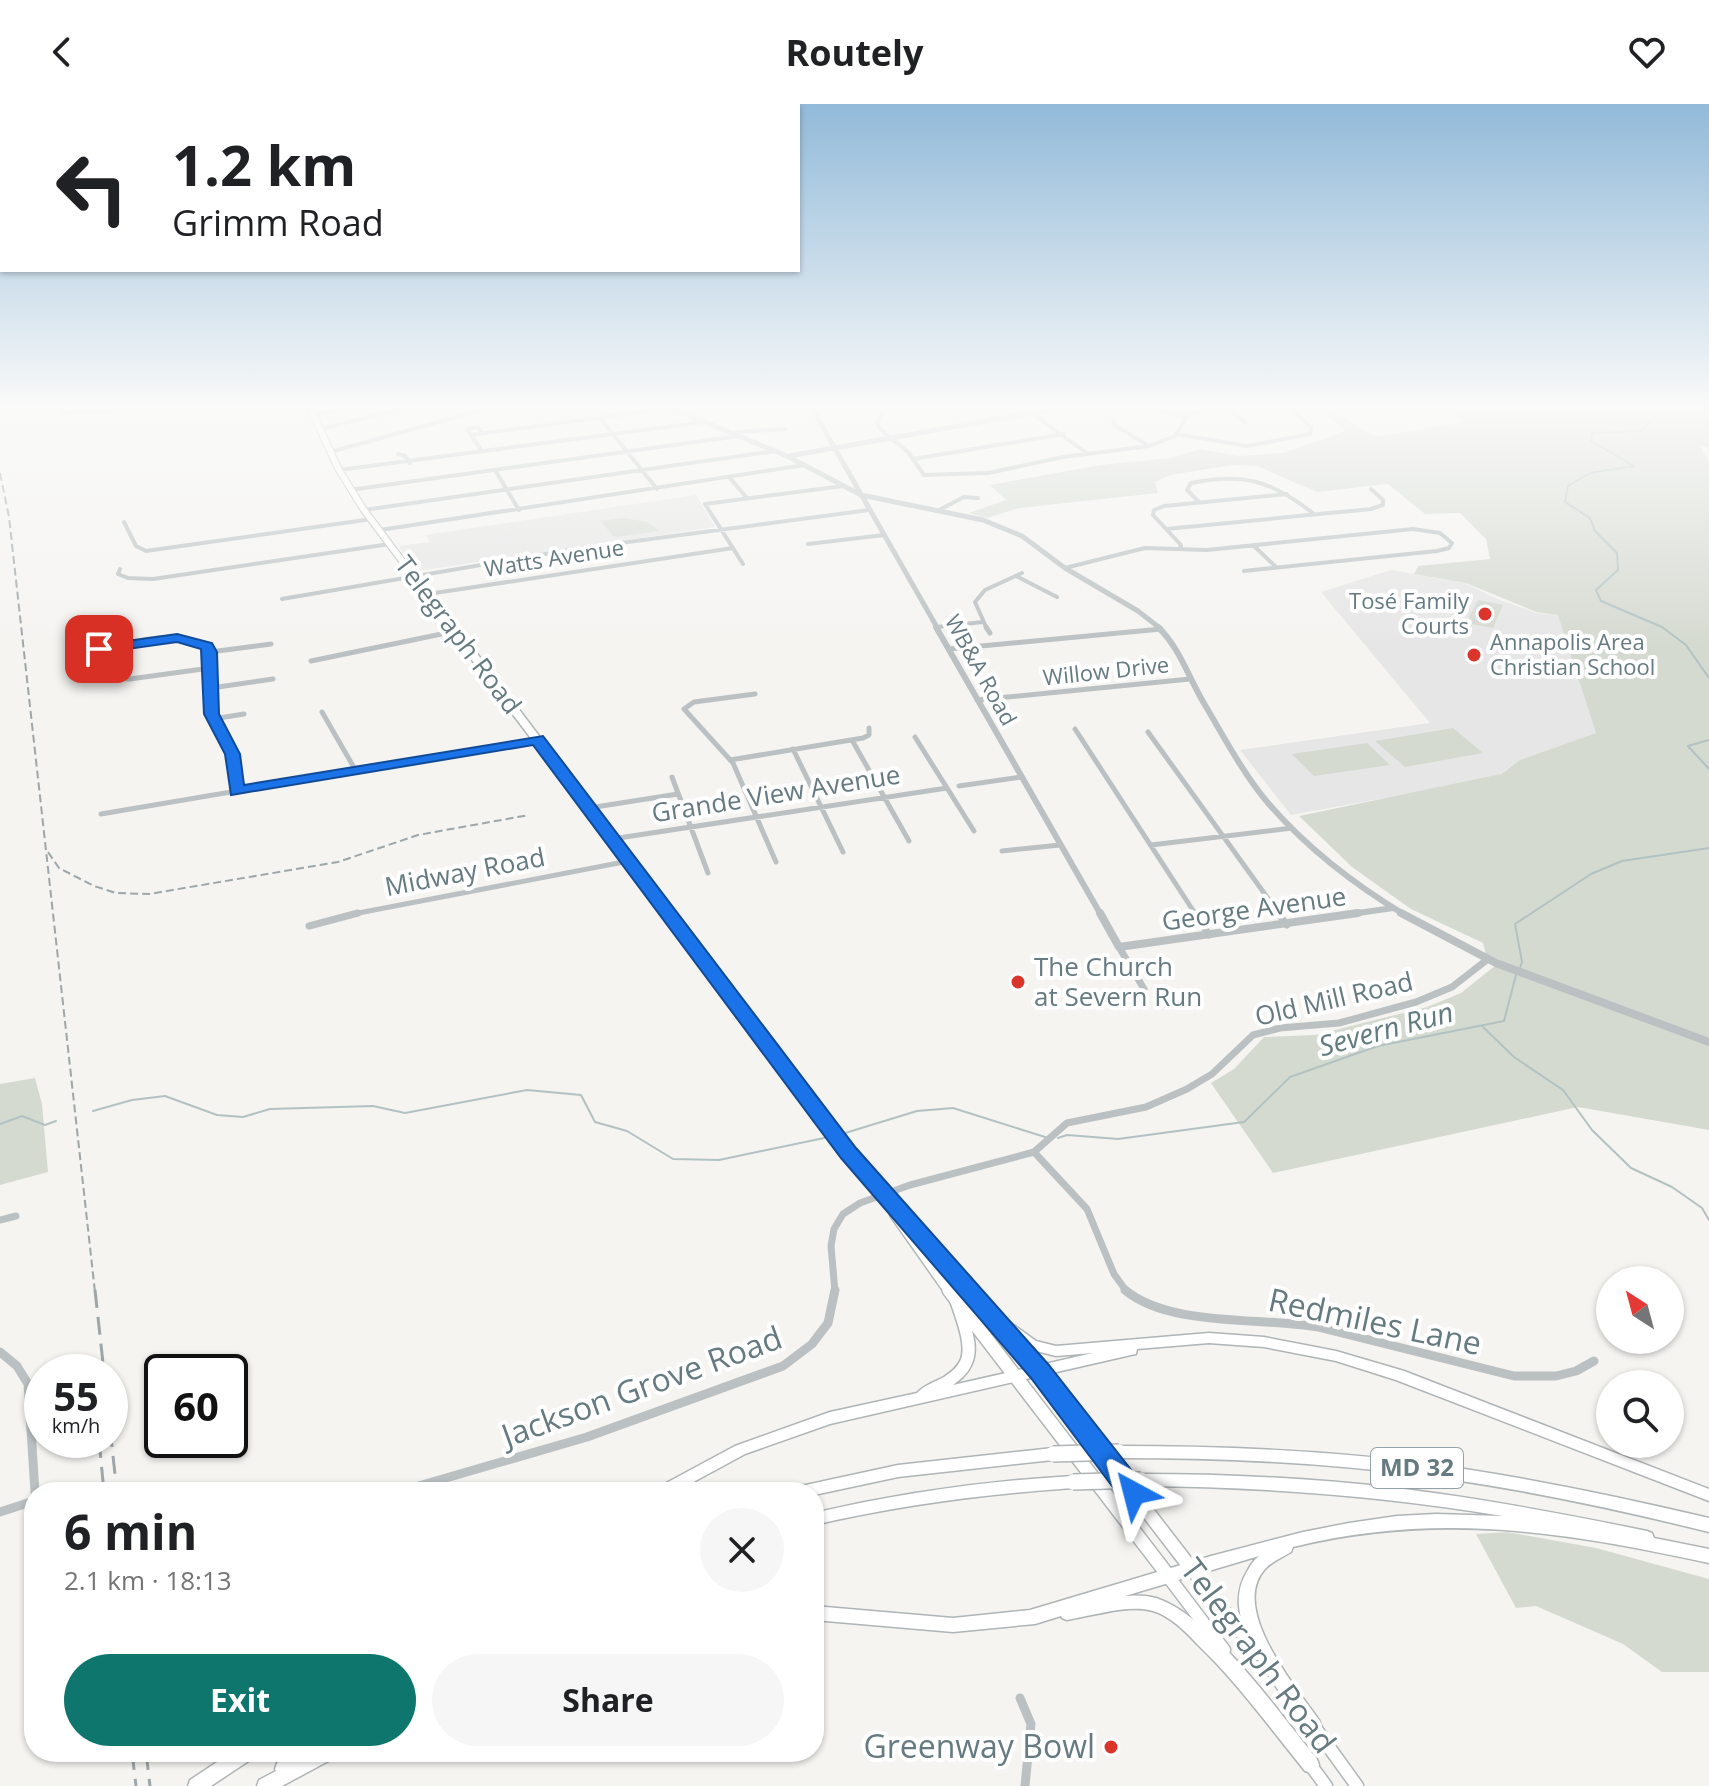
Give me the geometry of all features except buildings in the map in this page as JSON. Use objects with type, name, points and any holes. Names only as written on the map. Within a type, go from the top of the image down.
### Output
[{"type":"highway","points":[[905,1401],[950,1380],[967,1364],[970,1339],[955,1298]]},
{"type":"highway","points":[[995,1319],[1032,1345],[1056,1351],[1184,1339],[1264,1342],[1366,1364],[1709,1495]]},
{"type":"highway","points":[[682,1482],[763,1441],[830,1418],[1184,1339]]},
{"type":"highway","name":"MD 32","points":[[824,1487],[898,1471],[1053,1454],[1269,1454],[1390,1465],[1554,1490],[1709,1525]]},
{"type":"highway","name":"MD 32","points":[[824,1517],[908,1498],[1010,1486],[1141,1480],[1275,1483],[1395,1493],[1562,1519],[1709,1555]]},
{"type":"highway","points":[[1028,1618],[1190,1567],[1314,1536],[1396,1523],[1470,1520],[1564,1529],[1709,1555]]},
{"type":"highway","points":[[1313,1726],[1250,1624],[1244,1593],[1253,1569],[1260,1561],[1282,1548],[1314,1536]]},
{"type":"highway","points":[[824,1614],[953,1625],[1137,1603],[1165,1608],[1204,1637],[1311,1765]]},
{"type":"highway","points":[[196,1786],[232,1762]]},
{"type":"highway","points":[[258,1786],[295,1762]]},
{"type":"highway","points":[[265,1786],[309,1762]]},
{"type":"main road","name":"Telegraph Road","points":[[350,490],[882,1195],[916,1247],[1017,1375],[1326,1786]]},
{"type":"main road","name":"Telegraph Road","points":[[882,1195],[954,1270],[1039,1371],[1357,1786]]},
{"type":"street","points":[[350,490],[361,488]]},
{"type":"street","points":[[364,510],[511,488]]},
{"type":"street","points":[[380,530],[660,488]]},
{"type":"street","points":[[739,488],[747,498]]},
{"type":"street","points":[[743,564],[705,504],[823,488]]},
{"type":"street","points":[[848,488],[861,495],[983,520],[1012,530],[1161,629],[1267,802],[1351,879],[1393,908],[1488,959],[1709,1042]]},
{"type":"street","name":"WB&A Road","points":[[857,488],[1119,947]]},
{"type":"street","points":[[1187,488],[1199,502]]},
{"type":"street","points":[[1276,488],[1314,514]]},
{"type":"street","points":[[507,489],[519,510]]},
{"type":"street","points":[[1166,529],[1383,505],[1383,500],[1371,489]]},
{"type":"street","points":[[1180,549],[1181,545],[1153,515],[1154,510],[1199,502],[1287,494]]},
{"type":"street","points":[[937,511],[964,497],[978,498]]},
{"type":"street","points":[[282,599],[413,574],[720,528],[869,510]]},
{"type":"street","points":[[124,522],[136,546],[146,551],[372,519]]},
{"type":"street","points":[[1065,568],[1138,549],[1199,550],[1413,529],[1440,533],[1452,543],[1449,548],[1437,551],[1244,571]]},
{"type":"street","points":[[808,544],[884,535]]},
{"type":"street","points":[[120,569],[118,574],[122,577],[153,579],[390,544]]},
{"type":"street","points":[[1253,545],[1277,568]]},
{"type":"street","name":"Watts Avenue","points":[[428,594],[733,548]]},
{"type":"street","points":[[990,633],[975,608],[979,595],[1020,575],[1057,597]]},
{"type":"street","points":[[936,627],[983,622]]},
{"type":"street","points":[[949,649],[1161,629]]},
{"type":"street","points":[[311,661],[456,631]]},
{"type":"street","points":[[99,649],[177,638],[202,643],[210,652],[213,719],[232,754],[236,791]]},
{"type":"street","points":[[210,652],[271,644]]},
{"type":"street","points":[[102,677],[130,679],[210,668]]},
{"type":"street","points":[[211,688],[273,679]]},
{"type":"street","name":"Willow Drive","points":[[977,700],[1190,679]]},
{"type":"street","points":[[755,694],[698,702],[685,708],[730,760],[776,862]]},
{"type":"street","points":[[322,712],[356,771]]},
{"type":"street","points":[[213,719],[244,714]]},
{"type":"street","points":[[730,760],[852,740],[869,736],[869,728]]},
{"type":"street","points":[[1075,729],[1209,935]]},
{"type":"street","points":[[1148,732],[1287,925]]},
{"type":"street","points":[[915,737],[974,831]]},
{"type":"street","points":[[101,814],[537,740]]},
{"type":"street","points":[[852,740],[909,841]]},
{"type":"street","points":[[793,749],[843,852]]},
{"type":"street","points":[[672,777],[708,873]]},
{"type":"street","points":[[959,786],[1021,777]]},
{"type":"street","name":"Grande View Avenue","points":[[612,839],[947,788]]},
{"type":"street","points":[[589,808],[678,794]]},
{"type":"street","points":[[1151,845],[1292,828]]},
{"type":"street","points":[[1002,851],[1060,845]]},
{"type":"street","name":"Midway Road","points":[[309,926],[327,919],[629,861]]},
{"type":"street","name":"George Avenue","points":[[1119,947],[1393,908]]},
{"type":"street","points":[[1119,947],[1144,989]]},
{"type":"street","name":"Old Mill Road","points":[[882,1195],[945,1174],[1034,1152],[1067,1123],[1146,1107],[1187,1089],[1212,1074],[1253,1035],[1280,1028],[1339,1023],[1416,1002],[1452,987],[1488,959]]},
{"type":"street","name":"Redmiles Lane","points":[[1034,1152],[1087,1209],[1119,1283],[1148,1306],[1170,1313],[1285,1321],[1318,1327],[1514,1376],[1556,1376],[1576,1371],[1594,1361]]},
{"type":"street","name":"Jackson Grove Road","points":[[432,1482],[587,1437],[790,1362],[820,1339],[835,1309],[837,1282],[831,1240],[837,1221],[851,1207],[882,1195]]},
{"type":"street","points":[[0,1220],[16,1216]]},
{"type":"street","points":[[0,1352],[17,1366],[28,1384],[34,1482]]},
{"type":"street","points":[[0,1512],[24,1504]]},
{"type":"street","points":[[1020,1698],[1031,1724],[1025,1786]]},
{"type":"shaded area","points":[[994,488],[1157,488],[1158,493],[1020,508],[987,518],[969,513],[1006,500]]},
{"type":"shaded area","points":[[1309,488],[1348,488],[1317,492]]},
{"type":"shaded area","points":[[1394,488],[1709,488],[1709,1130],[1578,1107],[1273,1173],[1211,1083],[1234,1069],[1264,1037],[1315,1035],[1427,1007],[1461,993],[1501,961],[1486,955],[1483,943],[1411,909],[1352,867],[1299,816],[1501,774],[1520,760],[1596,733],[1558,615],[1536,612],[1466,583],[1414,574],[1418,566],[1490,559],[1486,539],[1460,513],[1425,514]]},
{"type":"shaded area","points":[[696,495],[715,527],[417,571],[399,546],[430,542],[426,535]]},
{"type":"shaded area","points":[[624,518],[647,522],[659,531],[617,537],[601,521]]},
{"type":"shaded area","name":"Annapolis Area Christian School","points":[[1391,570],[1465,583],[1536,613],[1558,615],[1605,730],[1520,760],[1494,778],[1291,815],[1240,750],[1430,723],[1321,592]]},
{"type":"shaded area","name":"Tosé Family Courts","points":[[1478,600],[1503,605],[1493,628],[1466,623]]},
{"type":"shaded area","points":[[1453,728],[1483,753],[1405,767],[1375,741]]},
{"type":"shaded area","points":[[1367,743],[1390,765],[1314,776],[1292,754]]},
{"type":"shaded area","points":[[35,1078],[42,1104],[48,1172],[0,1185],[0,1084]]},
{"type":"shaded area","points":[[1507,1532],[1596,1548],[1709,1579],[1709,1672],[1662,1672],[1623,1644],[1536,1606],[1516,1608],[1476,1534]]},
{"type":"waterway","name":"Severn Run","points":[[1568,488],[1565,502],[1590,518],[1595,531],[1617,553],[1618,570],[1596,590],[1601,601],[1662,627],[1686,645],[1709,678]]},
{"type":"waterway","name":"Severn Run","points":[[1709,740],[1688,746],[1709,769]]},
{"type":"waterway","name":"Severn Run","points":[[1520,968],[1522,962],[1515,924],[1591,874],[1622,861],[1709,848]]},
{"type":"waterway","name":"Severn Run","points":[[1058,1138],[1067,1135],[1118,1139],[1244,1122],[1290,1077],[1378,1046],[1504,1021],[1516,975]]},
{"type":"waterway","points":[[1482,1026],[1514,1057],[1563,1090],[1592,1130],[1631,1168],[1672,1187],[1702,1208],[1709,1220]]},
{"type":"waterway","points":[[93,1111],[132,1100],[165,1096],[217,1115],[243,1117],[270,1109],[373,1106],[405,1113],[527,1090],[581,1095],[595,1122],[627,1131],[673,1159],[719,1160],[829,1137]]},
{"type":"waterway","points":[[842,1134],[917,1111],[953,1108],[1045,1137]]},
{"type":"waterway","points":[[0,1124],[22,1116],[45,1125],[56,1121]]},
{"type":"railway","points":[[3,488],[9,517],[95,1292]]},
{"type":"railway","points":[[48,852],[59,868],[94,886],[116,893],[149,894],[338,862],[418,835],[529,815]]},
{"type":"railway","points":[[95,1290],[102,1354]]},
{"type":"railway","points":[[101,1458],[103,1482]]},
{"type":"railway","points":[[113,1458],[116,1482]]},
{"type":"railway","points":[[133,1762],[136,1786]]},
{"type":"railway","points":[[147,1762],[150,1786]]},
{"type":"place","name":"Tosé Family Courts","points":[[1485,614]]},
{"type":"place","name":"Annapolis Area Christian School","points":[[1474,655]]},
{"type":"place","name":"The Church at Severn Run","points":[[1018,982]]},
{"type":"place","name":"Greenway Bowl","points":[[1111,1747]]},
{"type":"route","points":[[99,649],[177,638],[194,640],[207,646],[210,652],[211,714],[232,754],[236,791],[537,740],[848,1153],[882,1195],[954,1270],[1039,1371],[1134,1493]]}]
